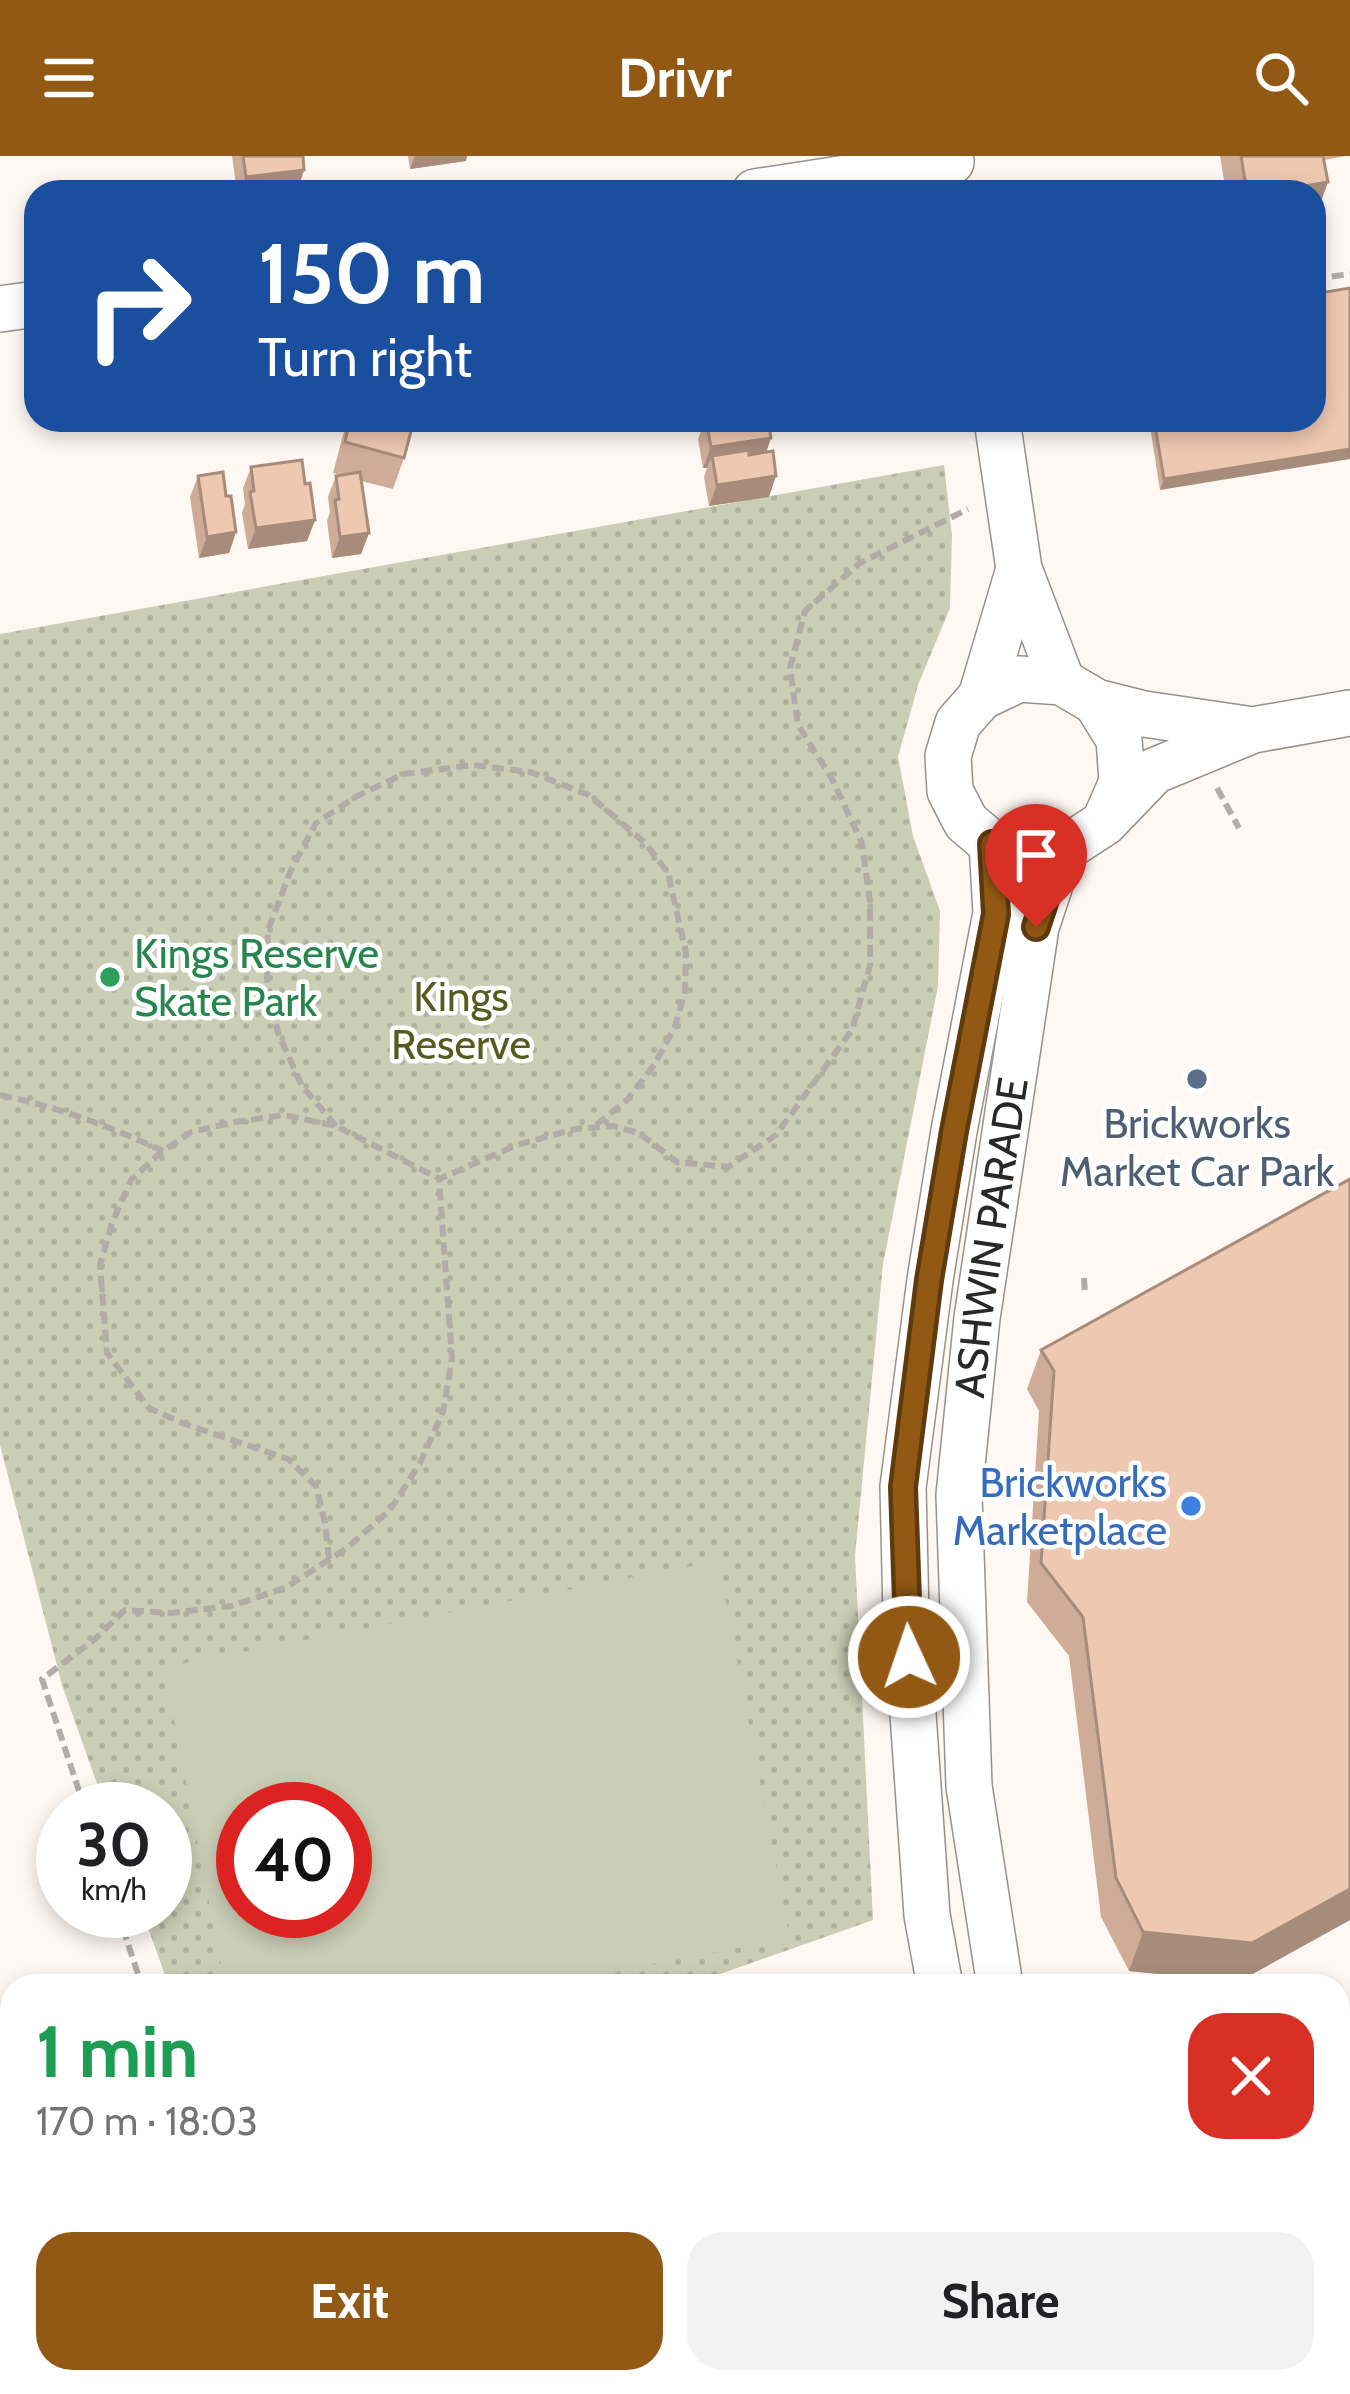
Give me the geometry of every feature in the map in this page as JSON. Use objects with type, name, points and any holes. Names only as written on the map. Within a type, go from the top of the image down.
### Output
[{"type":"street","points":[[862,180],[952,170]]},
{"type":"street","points":[[999,432],[1019,569],[1079,692],[1119,739],[1122,782],[1104,823]]},
{"type":"street","points":[[1019,569],[980,697],[958,723],[948,756],[950,790],[966,821],[992,844],[1026,855],[1061,851],[1104,823],[1154,771],[1253,730],[1350,713]]},
{"type":"street","points":[[980,697],[1019,679],[1079,692],[1144,715],[1253,730]]},
{"type":"street","name":"ASHWIN PARADE","points":[[938,1974],[925,1892],[906,1614],[903,1487],[929,1280],[996,914],[992,844]]},
{"type":"street","name":"ASHWIN PARADE","points":[[998,1974],[970,1786],[959,1495],[974,1342],[1036,927],[1061,851]]},
{"type":"path","points":[[439,1179],[517,1145],[575,1129],[613,1126],[639,1133],[677,1162],[728,1167],[776,1135],[852,1030],[870,965],[870,902],[862,843],[832,779],[798,725],[790,668],[805,610],[860,563],[1009,489]]},
{"type":"path","points":[[336,1126],[302,1086],[278,1034],[267,979],[268,930],[275,910],[316,823],[357,796],[404,774],[472,765],[530,772],[589,795],[645,843],[668,872],[686,952],[685,991],[675,1027],[627,1100],[593,1127]]},
{"type":"path","points":[[1216,785],[1239,828]]},
{"type":"path","points":[[0,1095],[53,1106],[163,1151]]},
{"type":"path","points":[[329,1559],[316,1486],[288,1459],[148,1408],[106,1353],[100,1264],[131,1180],[191,1132],[284,1115],[336,1126],[439,1179]]},
{"type":"path","points":[[77,1782],[42,1679],[125,1610],[171,1613],[231,1606],[285,1588],[346,1548],[390,1510],[420,1463],[443,1412],[452,1358],[439,1179]]},
{"type":"path","points":[[1084,1278],[1085,1294]]},
{"type":"path","points":[[127,1938],[138,1974]]},
{"type":"green space","name":"Kings Reserve","points":[[944,465],[952,536],[950,608],[918,685],[898,757],[913,836],[940,911],[938,986],[883,1264],[855,1556],[873,1920],[720,1974],[165,1974],[152,1938],[192,1938],[192,1782],[96,1782],[62,1685],[0,1445],[0,634]]},
{"type":"green space","points":[[718,1561],[790,1938],[600,1974],[223,1974],[192,1813],[192,1782],[186,1782],[164,1667]]},
{"type":"building","points":[[243,156],[303,156],[304,170],[246,177]]},
{"type":"building","points":[[1241,156],[1323,156],[1328,182],[1326,180],[1245,180]]},
{"type":"building","points":[[1350,288],[1350,449],[1164,479],[1156,432],[1326,432],[1326,292]]},
{"type":"building","points":[[347,432],[411,432],[404,458],[345,442]]},
{"type":"building","points":[[708,432],[770,432],[771,438],[711,447]]},
{"type":"building","points":[[749,450],[749,455],[773,451],[776,476],[717,485],[712,456]]},
{"type":"building","points":[[302,460],[315,520],[256,528],[251,467]]},
{"type":"building","points":[[223,472],[236,532],[207,537],[198,476]]},
{"type":"building","points":[[360,472],[369,533],[340,537],[336,476]]},
{"type":"building","name":"Brickworks Marketplace","points":[[1350,1179],[1350,1889],[1252,1943],[1143,1932],[1116,1878],[1083,1617],[1041,1563],[1054,1371],[1041,1350]]},
{"type":"place","name":"Kings Reserve Skate Park","points":[[110,977]]},
{"type":"place","name":"Brickworks Market Car Park","points":[[1197,1079]]},
{"type":"place","name":"Brickworks Marketplace","points":[[1191,1506]]},
{"type":"route","points":[[909,1657],[903,1487],[929,1280],[996,914],[992,844],[1026,855],[1061,851],[1036,927]]}]
